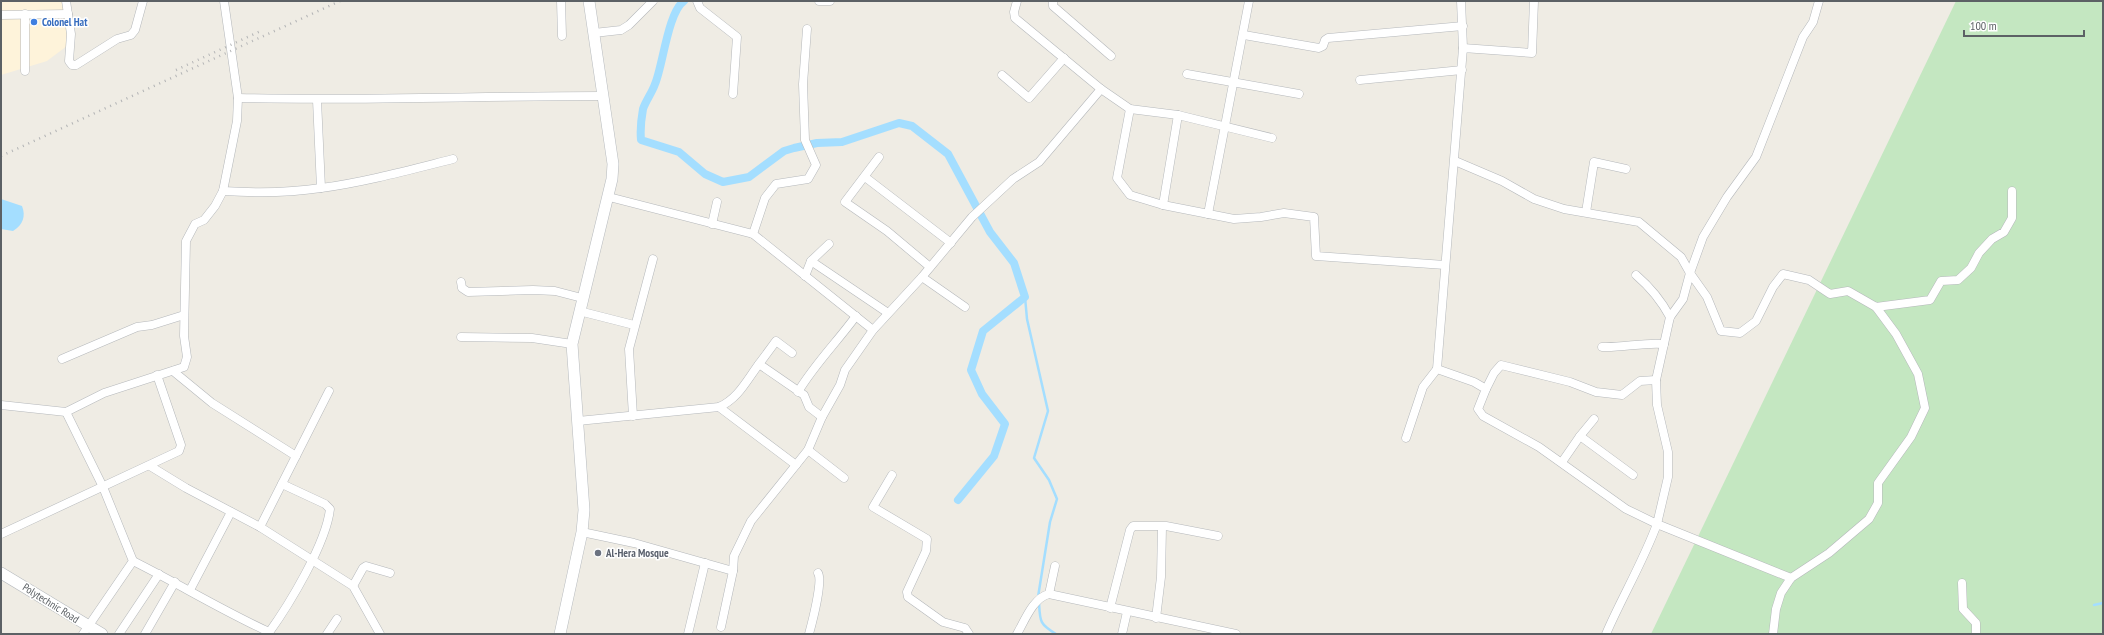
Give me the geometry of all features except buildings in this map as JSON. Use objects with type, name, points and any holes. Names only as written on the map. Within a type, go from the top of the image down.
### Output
[{"type":"street","points":[[66,1],[71,34],[70,61],[72,65],[76,65],[117,39],[131,35],[135,30],[143,1]]},
{"type":"street","points":[[1,406],[66,412],[104,393],[184,367],[187,357],[184,336],[186,240],[195,224],[204,220],[215,206],[222,191],[237,122],[238,98],[224,1]]},
{"type":"street","points":[[560,1],[562,36]]},
{"type":"street","points":[[560,634],[582,532],[584,510],[572,344],[582,298],[609,197],[613,164],[589,1]]},
{"type":"street","points":[[594,34],[621,30],[629,25],[653,1]]},
{"type":"street","points":[[819,1],[830,1]]},
{"type":"street","points":[[1017,1],[1014,12],[1015,18],[1101,89],[1130,109],[1178,115],[1272,138]]},
{"type":"street","points":[[1053,1],[1053,6],[1111,56]]},
{"type":"street","points":[[1208,214],[1244,35],[1249,1]]},
{"type":"street","points":[[1406,438],[1423,387],[1437,369],[1464,48],[1461,1]]},
{"type":"street","points":[[1464,48],[1532,53],[1534,1]]},
{"type":"street","points":[[1606,634],[1625,592],[1647,551],[1657,524],[1668,477],[1668,452],[1657,406],[1656,380],[1670,317],[1683,299],[1690,273],[1703,238],[1727,197],[1756,157],[1803,37],[1813,22],[1819,1]]},
{"type":"street","points":[[699,4],[737,37],[734,94]]},
{"type":"street","points":[[25,14],[25,71]]},
{"type":"street","points":[[1,15],[68,14]]},
{"type":"street","points":[[1244,35],[1318,48],[1323,46],[1325,40],[1328,38],[1463,26]]},
{"type":"street","points":[[753,234],[765,198],[776,184],[808,179],[816,165],[815,160],[808,150],[805,140],[803,84],[807,29]]},
{"type":"street","points":[[1002,75],[1029,98],[1064,58]]},
{"type":"street","points":[[1360,80],[1462,70]]},
{"type":"street","points":[[1187,74],[1299,94]]},
{"type":"street","points":[[721,627],[733,571],[734,556],[751,521],[808,450],[822,417],[840,385],[845,370],[873,330],[922,278],[972,217],[1013,179],[1039,162],[1101,89]]},
{"type":"street","points":[[238,98],[317,100],[602,96]]},
{"type":"street","points":[[317,100],[321,188]]},
{"type":"street","points":[[1130,109],[1118,178],[1130,195],[1162,205],[1234,219],[1262,217],[1284,213],[1314,217],[1316,256],[1445,265]]},
{"type":"street","points":[[1162,205],[1178,115]]},
{"type":"street","points":[[879,157],[845,202],[887,231],[930,267]]},
{"type":"street","points":[[222,191],[252,192],[321,188],[379,177],[453,159]]},
{"type":"street","points":[[1455,161],[1502,181],[1534,199],[1564,209],[1640,222],[1681,257],[1707,297],[1721,330],[1740,333],[1756,321],[1773,287],[1783,274],[1809,280],[1830,294],[1848,291],[1876,307],[1896,334],[1918,374],[1925,408],[1912,437],[1878,483],[1878,503],[1870,519],[1830,553],[1791,578],[1781,593],[1776,609],[1773,634]]},
{"type":"street","points":[[1586,212],[1594,162],[1626,169]]},
{"type":"street","points":[[865,177],[951,243]]},
{"type":"street","points":[[1876,307],[1930,300],[1941,281],[1958,280],[1971,268],[1979,253],[1992,239],[2004,232],[2012,218],[2012,191]]},
{"type":"street","points":[[609,197],[753,234],[873,330]]},
{"type":"street","points":[[712,224],[717,202]]},
{"type":"street","points":[[805,276],[811,260],[829,244]]},
{"type":"street","points":[[633,416],[629,349],[653,259]]},
{"type":"street","points":[[811,260],[888,313]]},
{"type":"street","points":[[1636,275],[1648,285],[1662,302],[1670,317]]},
{"type":"street","points":[[922,278],[965,307]]},
{"type":"street","points":[[461,282],[462,288],[468,292],[533,290],[555,291],[582,298]]},
{"type":"street","points":[[579,311],[634,326]]},
{"type":"street","points":[[62,359],[137,327],[152,325],[184,315]]},
{"type":"street","points":[[798,392],[811,370],[827,353],[856,316]]},
{"type":"street","points":[[461,337],[532,338],[572,344]]},
{"type":"street","points":[[578,421],[719,407],[729,402],[736,396],[776,341],[792,353]]},
{"type":"street","points":[[1602,348],[1617,348],[1650,342],[1664,344]]},
{"type":"street","points":[[759,364],[804,395],[809,407],[822,417]]},
{"type":"street","points":[[1656,380],[1640,381],[1622,395],[1596,392],[1570,382],[1501,366],[1494,373],[1478,409],[1483,416],[1517,434],[1562,462],[1626,509],[1657,524],[1791,578]]},
{"type":"street","points":[[1437,369],[1474,382],[1486,389]]},
{"type":"street","points":[[173,371],[212,403],[296,456]]},
{"type":"street","points":[[1,534],[150,466],[179,451],[181,448],[157,376]]},
{"type":"street","points":[[260,527],[329,391]]},
{"type":"street","points":[[719,407],[796,465]]},
{"type":"street","points":[[66,412],[103,487],[133,561],[175,582],[236,617],[268,633],[312,561],[329,517],[330,509],[325,504],[282,484]]},
{"type":"street","points":[[1562,462],[1594,419]]},
{"type":"street","points":[[1580,436],[1633,475]]},
{"type":"street","points":[[808,450],[844,478]]},
{"type":"street","points":[[150,466],[260,527],[353,586],[380,634]]},
{"type":"street","points":[[892,475],[873,507],[928,539],[926,550],[907,592],[908,597],[943,622],[965,628],[969,634]]},
{"type":"street","points":[[190,590],[231,512]]},
{"type":"street","points":[[1110,608],[1130,530],[1133,526],[1166,526],[1218,536]]},
{"type":"street","points":[[1156,618],[1161,577],[1162,527]]},
{"type":"street","points":[[582,532],[634,543],[733,571]]},
{"type":"street","points":[[86,630],[133,561]]},
{"type":"street","points":[[688,634],[705,563]]},
{"type":"street","points":[[353,586],[363,568],[366,566],[390,573]]},
{"type":"street","points":[[1017,634],[1034,604],[1046,595],[1055,566]]},
{"type":"street","name":"Polytechnic Road","points":[[1,573],[86,630],[102,634]]},
{"type":"street","points":[[809,634],[817,604],[820,578],[818,573]]},
{"type":"street","points":[[119,634],[158,574]]},
{"type":"street","points":[[145,634],[175,582]]},
{"type":"street","points":[[1962,583],[1963,609],[1976,623],[1976,634]]},
{"type":"street","points":[[1046,595],[1236,634]]},
{"type":"street","points":[[1122,634],[1127,612]]},
{"type":"street","points":[[327,634],[337,619]]},
{"type":"shaded area","name":"Colonel Hat","points":[[1,1],[62,1],[71,43],[47,61],[1,75]]},
{"type":"green space","points":[[1956,1],[2103,1],[2103,634],[1651,634]]},
{"type":"water","points":[[1,199],[22,206],[24,213],[23,220],[13,231],[1,229]]},
{"type":"waterway","points":[[684,1],[678,7],[674,16],[666,40],[658,75],[643,109],[641,140],[679,152],[705,174],[723,182],[749,177],[784,151],[794,148],[817,143],[842,142],[899,123],[912,126],[948,154],[990,232],[1014,263],[1025,297],[983,331],[971,370],[982,394],[1005,424],[994,456],[958,500]]},
{"type":"waterway","points":[[1025,297],[1027,319],[1048,411],[1034,458],[1049,480],[1057,499],[1050,522],[1038,597]]},
{"type":"waterway","points":[[1039,602],[1040,618],[1043,624],[1056,634]]},
{"type":"waterway","points":[[2094,605],[2103,603]]},
{"type":"railway","points":[[1,156],[340,1]]},
{"type":"railway","points":[[176,70],[263,30]]},
{"type":"place","name":"Colonel Hat","points":[[34,22]]},
{"type":"place","name":"Al-Hera Mosque","points":[[598,553]]}]
